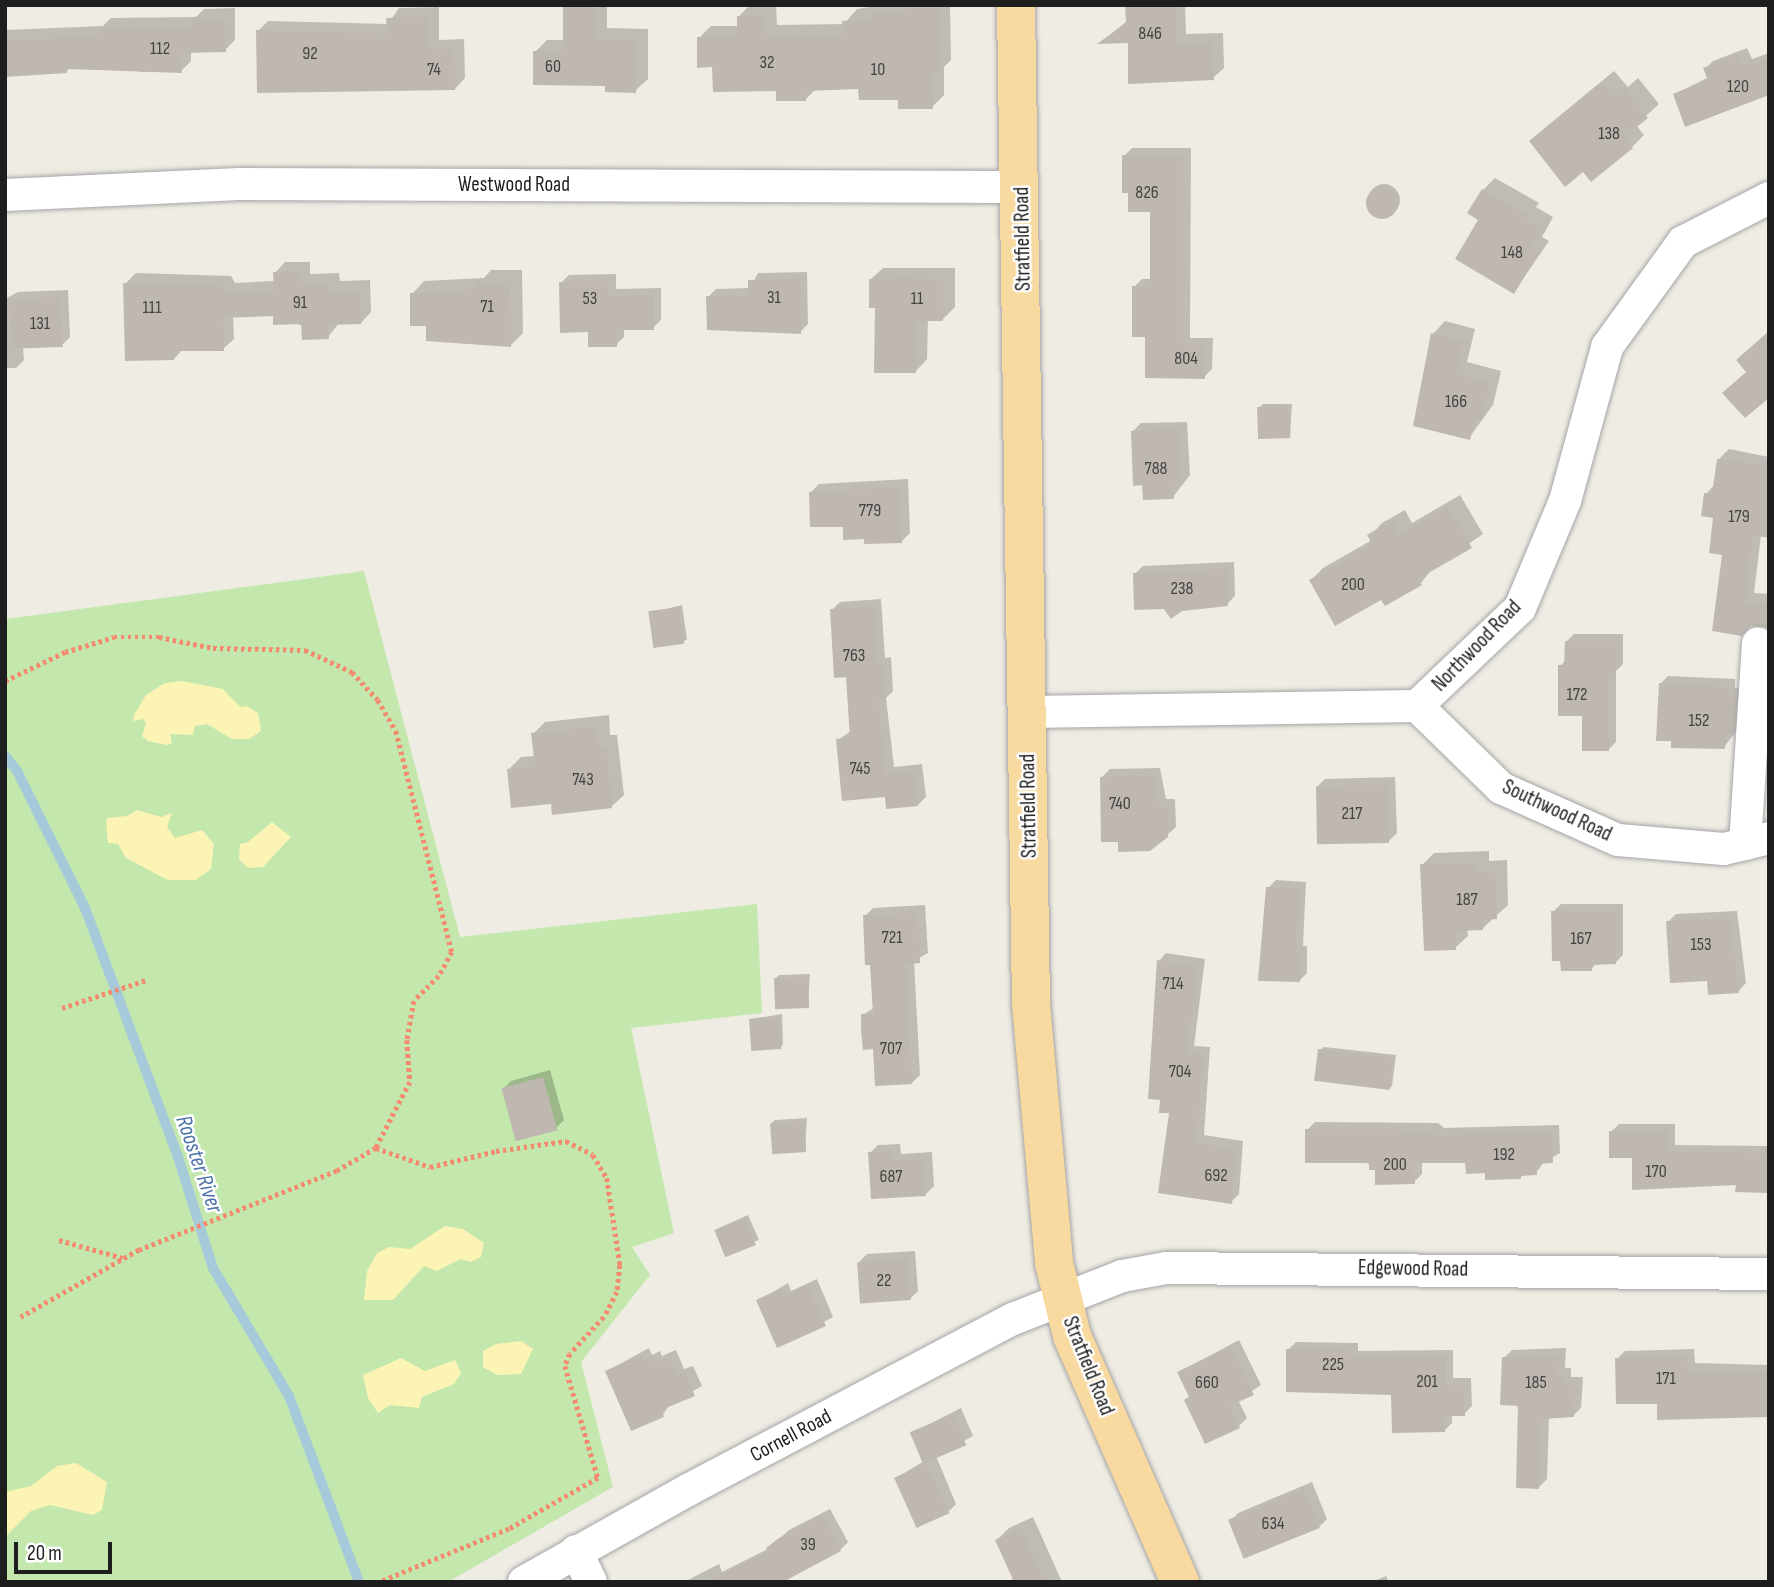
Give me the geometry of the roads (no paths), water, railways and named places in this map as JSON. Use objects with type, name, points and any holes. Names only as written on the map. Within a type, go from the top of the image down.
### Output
[{"type":"main road","name":"Stratfield Road","points":[[1016,5],[1022,187],[1031,1004],[1054,1263],[1072,1336],[1180,1582]]},
{"type":"street","name":"Westwood Road","points":[[5,195],[239,184],[1022,187]]},
{"type":"street","name":"Northwood Road","points":[[1028,712],[1417,706],[1520,608],[1565,501],[1607,347],[1683,242],[1769,198]]},
{"type":"street","points":[[1757,841],[1758,643]]},
{"type":"street","name":"Southwood Road","points":[[1417,706],[1502,788],[1618,840],[1724,849],[1757,841]]},
{"type":"street","name":"Edgewood Road","points":[[1063,1299],[1122,1276],[1166,1268],[1769,1274]]},
{"type":"street","name":"Cornell Road","points":[[524,1582],[576,1551],[1013,1319],[1063,1299]]},
{"type":"street","points":[[576,1551],[591,1582]]},
{"type":"waterway","name":"Rooster River","points":[[5,756],[17,771],[85,908],[178,1157],[213,1268],[289,1396],[359,1582]]}]
